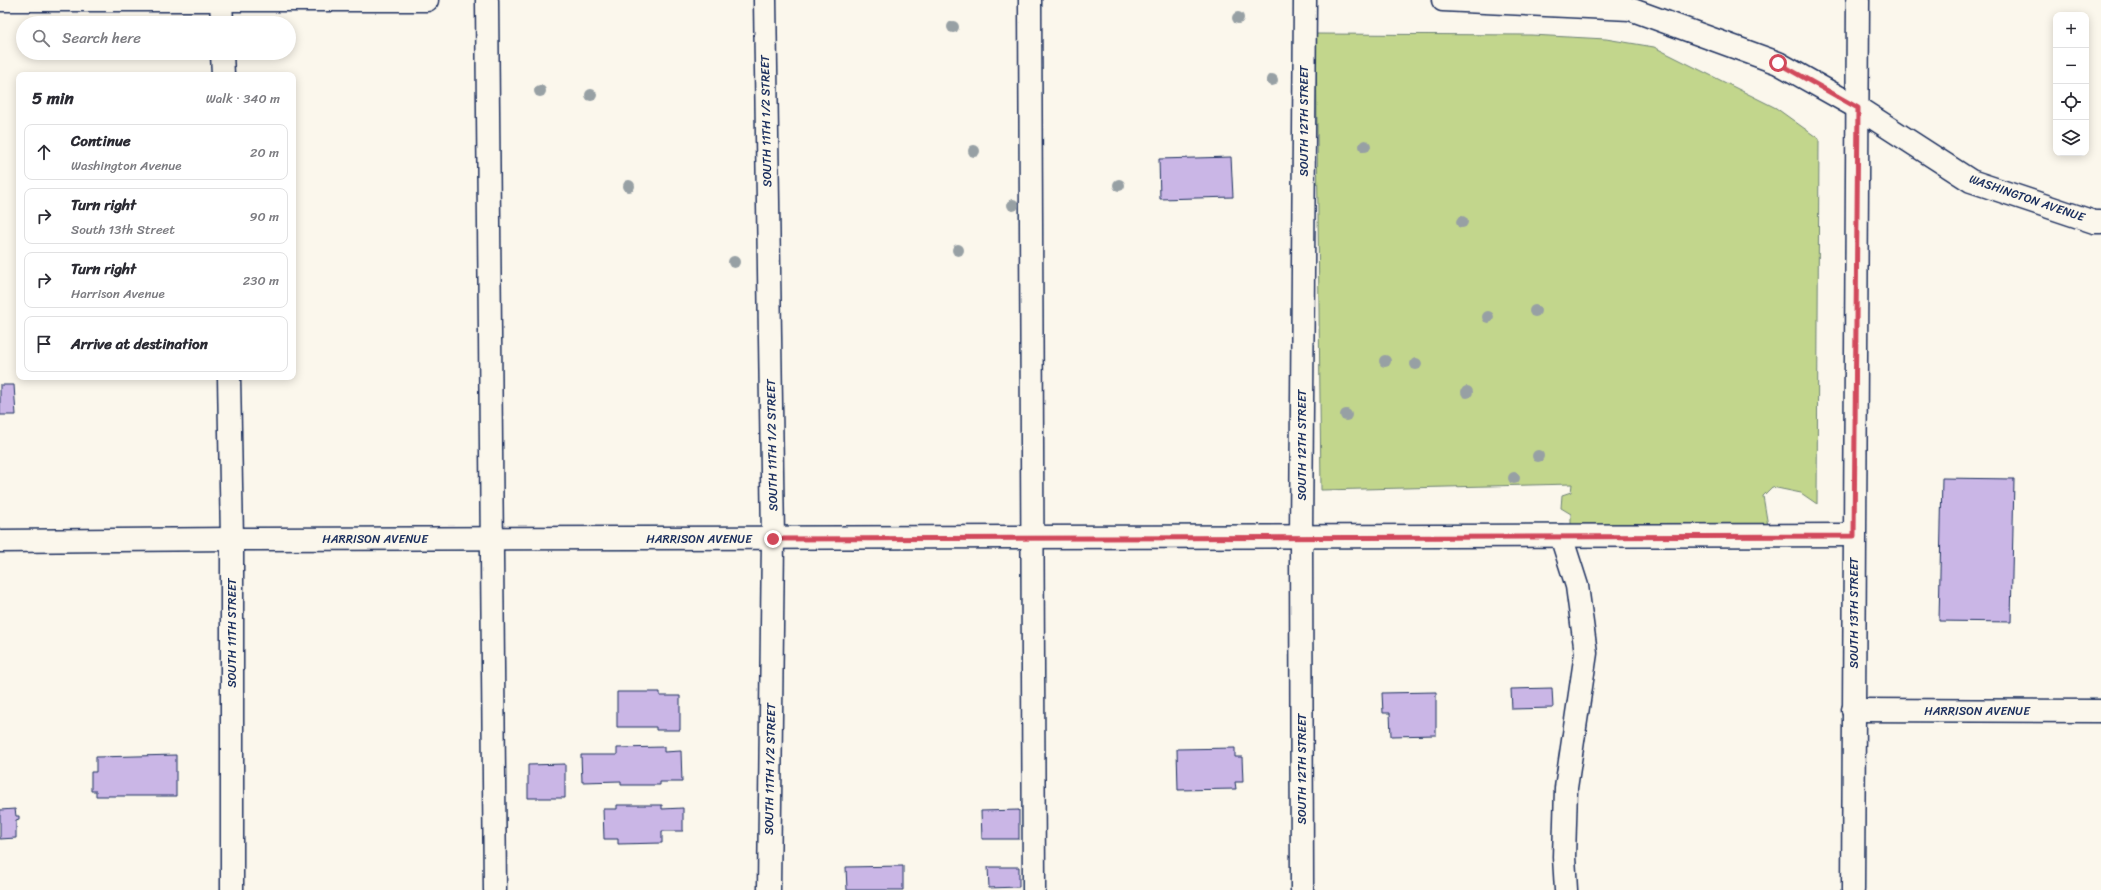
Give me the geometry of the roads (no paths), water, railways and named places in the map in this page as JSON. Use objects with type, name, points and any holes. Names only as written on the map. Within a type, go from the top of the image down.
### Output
[{"type":"street","points":[[0,0],[427,0]]},
{"type":"street","points":[[222,0],[222,16]]},
{"type":"street","points":[[487,0],[494,539],[495,890]]},
{"type":"street","name":"SOUTH 11TH 1/2 STREET","points":[[765,0],[773,539],[769,890]]},
{"type":"street","points":[[1030,0],[1034,538],[1034,890]]},
{"type":"street","name":"SOUTH 12TH STREET","points":[[1302,890],[1301,536],[1305,0]]},
{"type":"street","name":"WASHINGTON AVENUE","points":[[1443,0],[1554,3],[1630,9],[1778,63],[1858,108],[1971,181],[2094,222],[2101,222]]},
{"type":"street","name":"SOUTH 13TH STREET","points":[[1853,890],[1858,0]]},
{"type":"street","points":[[222,60],[223,72]]},
{"type":"street","name":"SOUTH 11TH STREET","points":[[229,380],[232,539],[232,890]]},
{"type":"street","name":"HARRISON AVENUE","points":[[0,541],[1301,536],[1854,536]]},
{"type":"street","points":[[1561,536],[1577,586],[1586,653],[1566,788],[1564,857],[1566,890]]},
{"type":"street","name":"HARRISON AVENUE","points":[[1853,710],[2101,711]]}]
